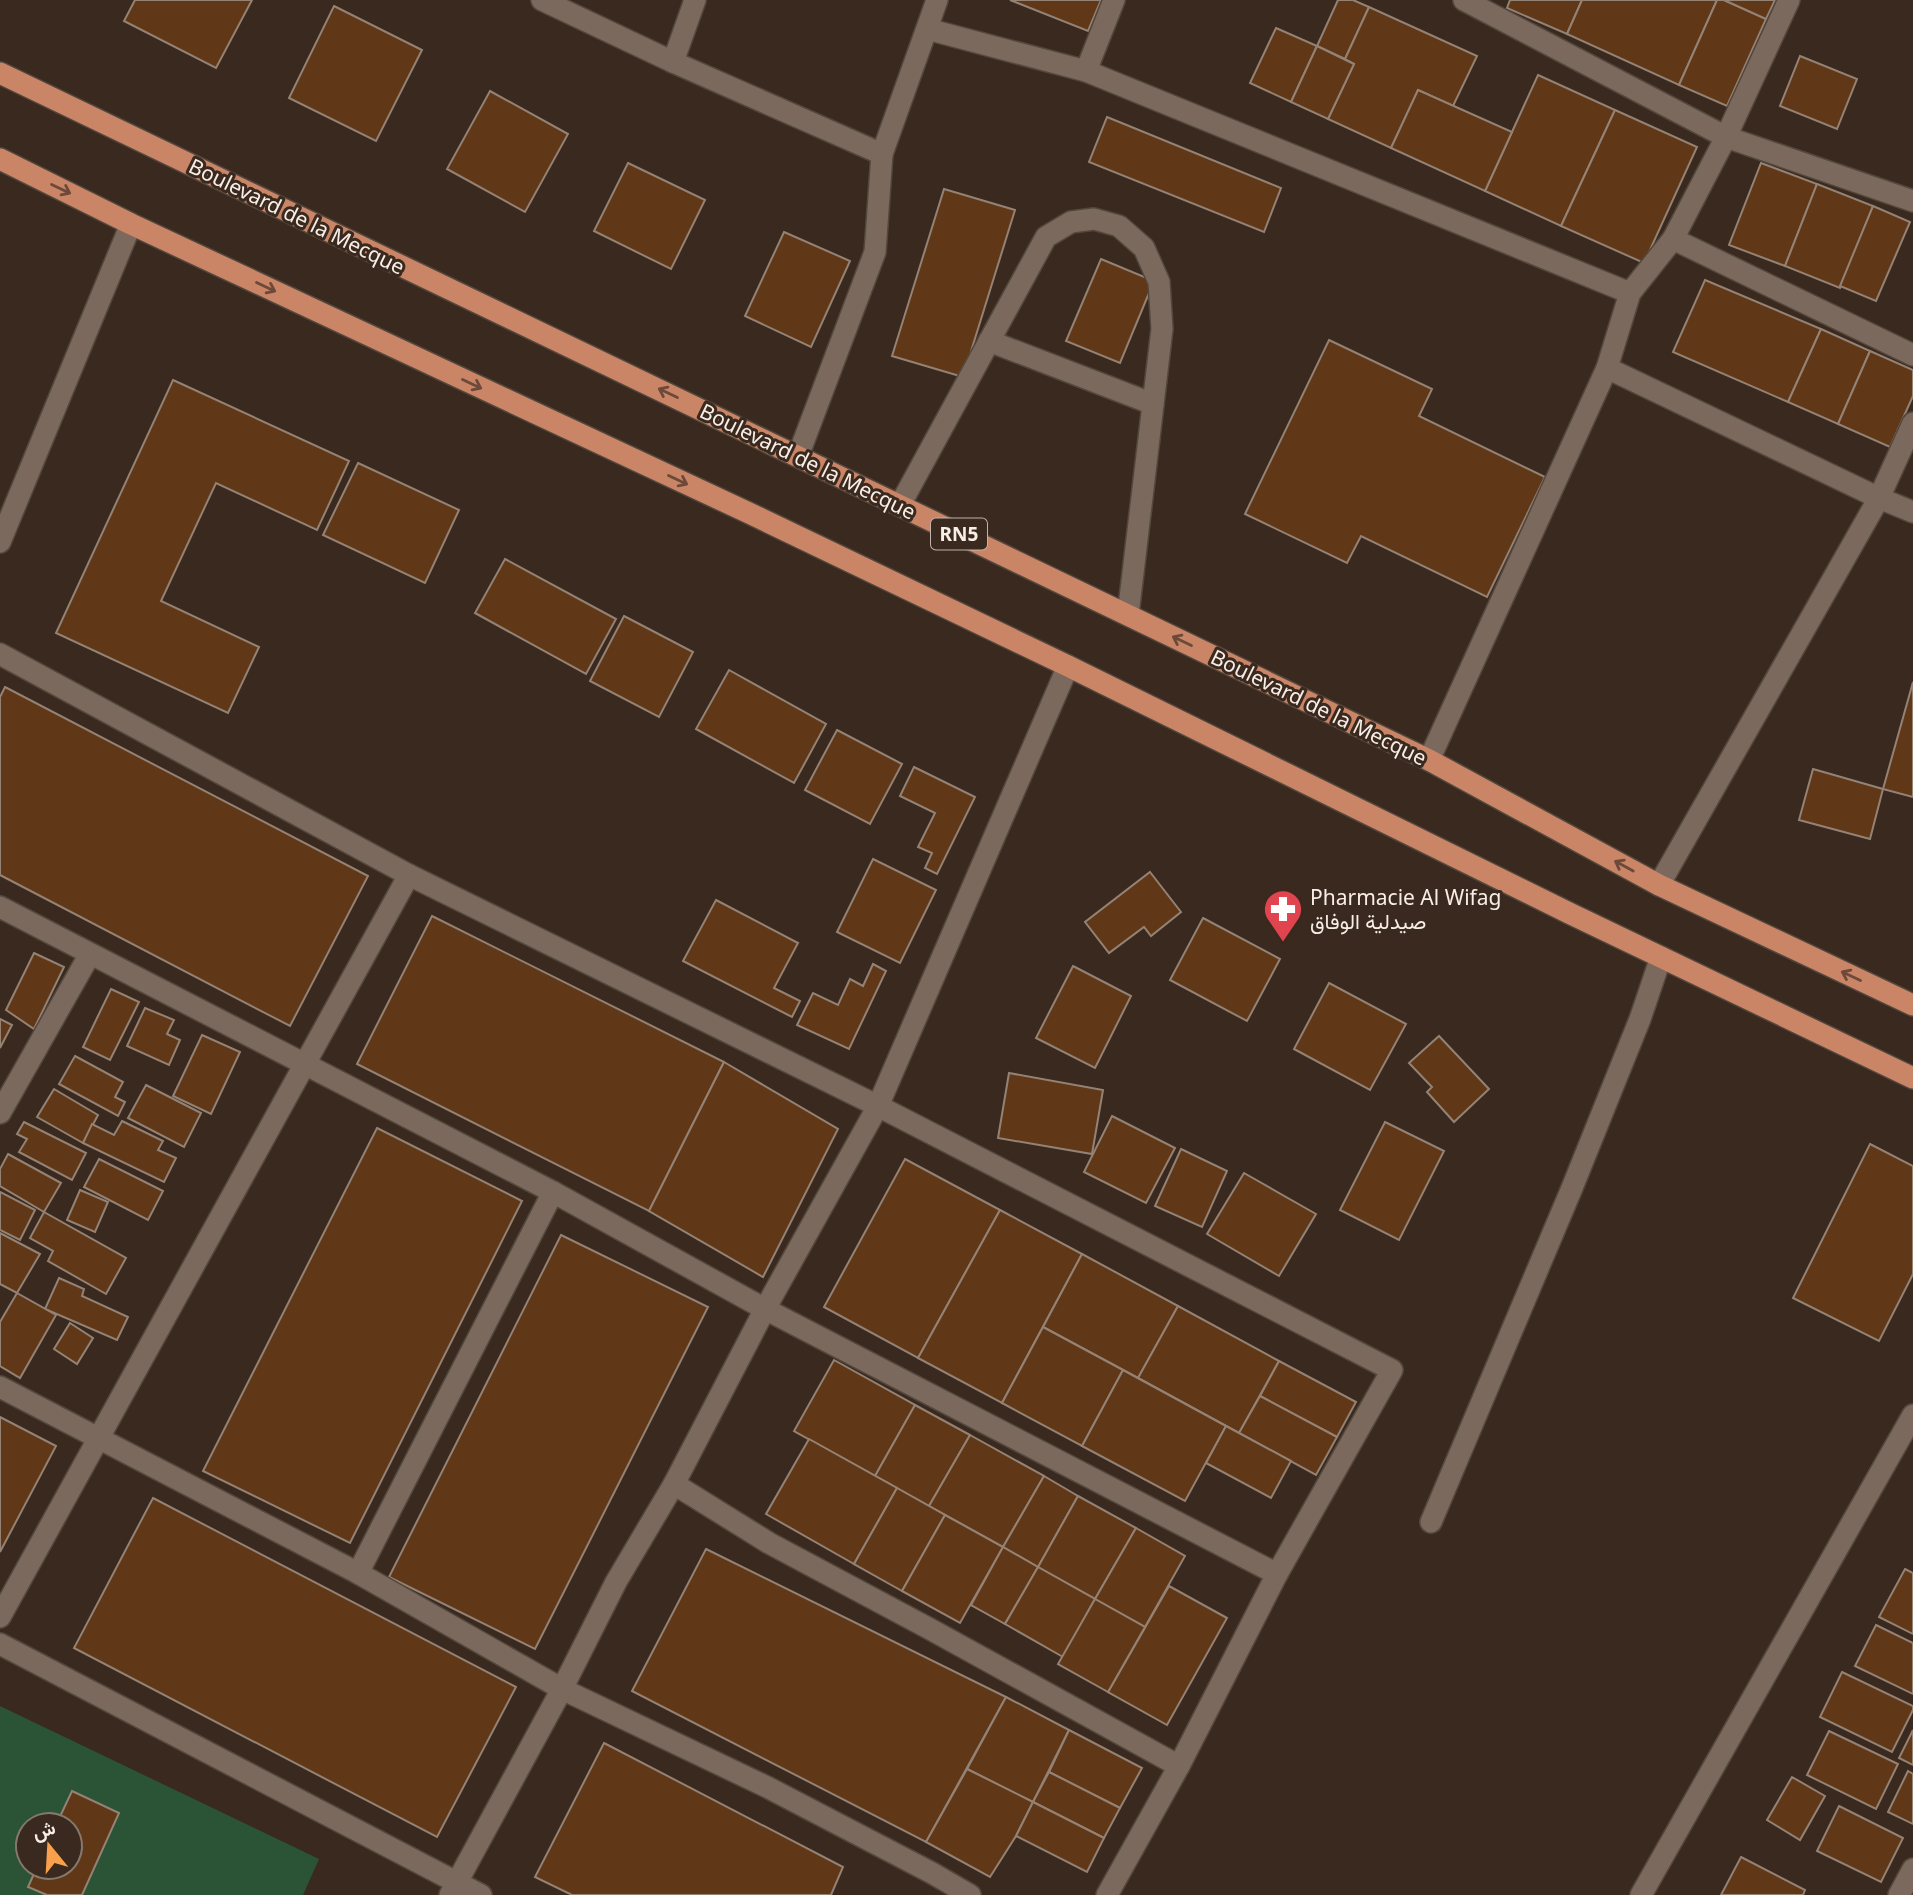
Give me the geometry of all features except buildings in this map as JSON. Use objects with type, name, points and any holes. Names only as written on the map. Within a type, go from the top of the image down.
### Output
[{"type":"main road","name":"Boulevard de la Mecque","points":[[0,74],[1429,760],[1659,885],[1913,1005]]},
{"type":"main road","points":[[0,159],[131,224],[1068,666],[1661,957],[1913,1077]]},
{"type":"street","points":[[542,0],[673,62],[882,154]]},
{"type":"street","points":[[673,62],[695,0]]},
{"type":"street","points":[[798,456],[875,252],[882,154],[937,0]]},
{"type":"street","points":[[1086,71],[1114,0]]},
{"type":"street","points":[[1464,0],[1726,137],[1913,201]]},
{"type":"street","points":[[1429,760],[1607,368],[1630,293],[1673,239],[1726,137],[1789,0]]},
{"type":"street","points":[[928,29],[1086,71],[1630,293]]},
{"type":"street","points":[[900,505],[1046,237],[1071,222],[1094,219],[1119,226],[1144,248],[1159,282],[1162,329],[1128,615]]},
{"type":"street","points":[[0,542],[131,224]]},
{"type":"street","points":[[1673,239],[1913,355]]},
{"type":"street","points":[[989,341],[1153,404]]},
{"type":"street","points":[[1607,368],[1913,512]]},
{"type":"street","points":[[1659,885],[1879,498],[1913,423]]},
{"type":"street","points":[[0,654],[409,875],[878,1105],[1392,1370],[1277,1574],[1179,1766],[1107,1895]]},
{"type":"street","points":[[454,1889],[562,1689],[616,1582],[674,1483],[765,1309],[878,1105],[1068,666]]},
{"type":"street","points":[[0,1617],[409,875]]},
{"type":"street","points":[[0,907],[554,1192],[765,1309],[1277,1574]]},
{"type":"street","points":[[0,1113],[90,954]]},
{"type":"street","points":[[1431,1522],[1572,1188],[1640,1019],[1661,957]]},
{"type":"street","points":[[358,1573],[554,1192]]},
{"type":"street","points":[[0,1387],[358,1573],[562,1689],[767,1787],[970,1895]]},
{"type":"street","points":[[1641,1895],[1913,1415]]},
{"type":"street","points":[[674,1483],[769,1544],[1179,1766]]},
{"type":"street","points":[[0,1644],[454,1889],[481,1895]]},
{"type":"street","points":[[1899,1895],[1913,1869]]},
{"type":"green space","points":[[0,1706],[319,1859],[303,1895],[0,1895]]},
{"type":"place","name":"Pharmacie Al Wifag صيدلية الوفاق","points":[[1283,943]]}]
